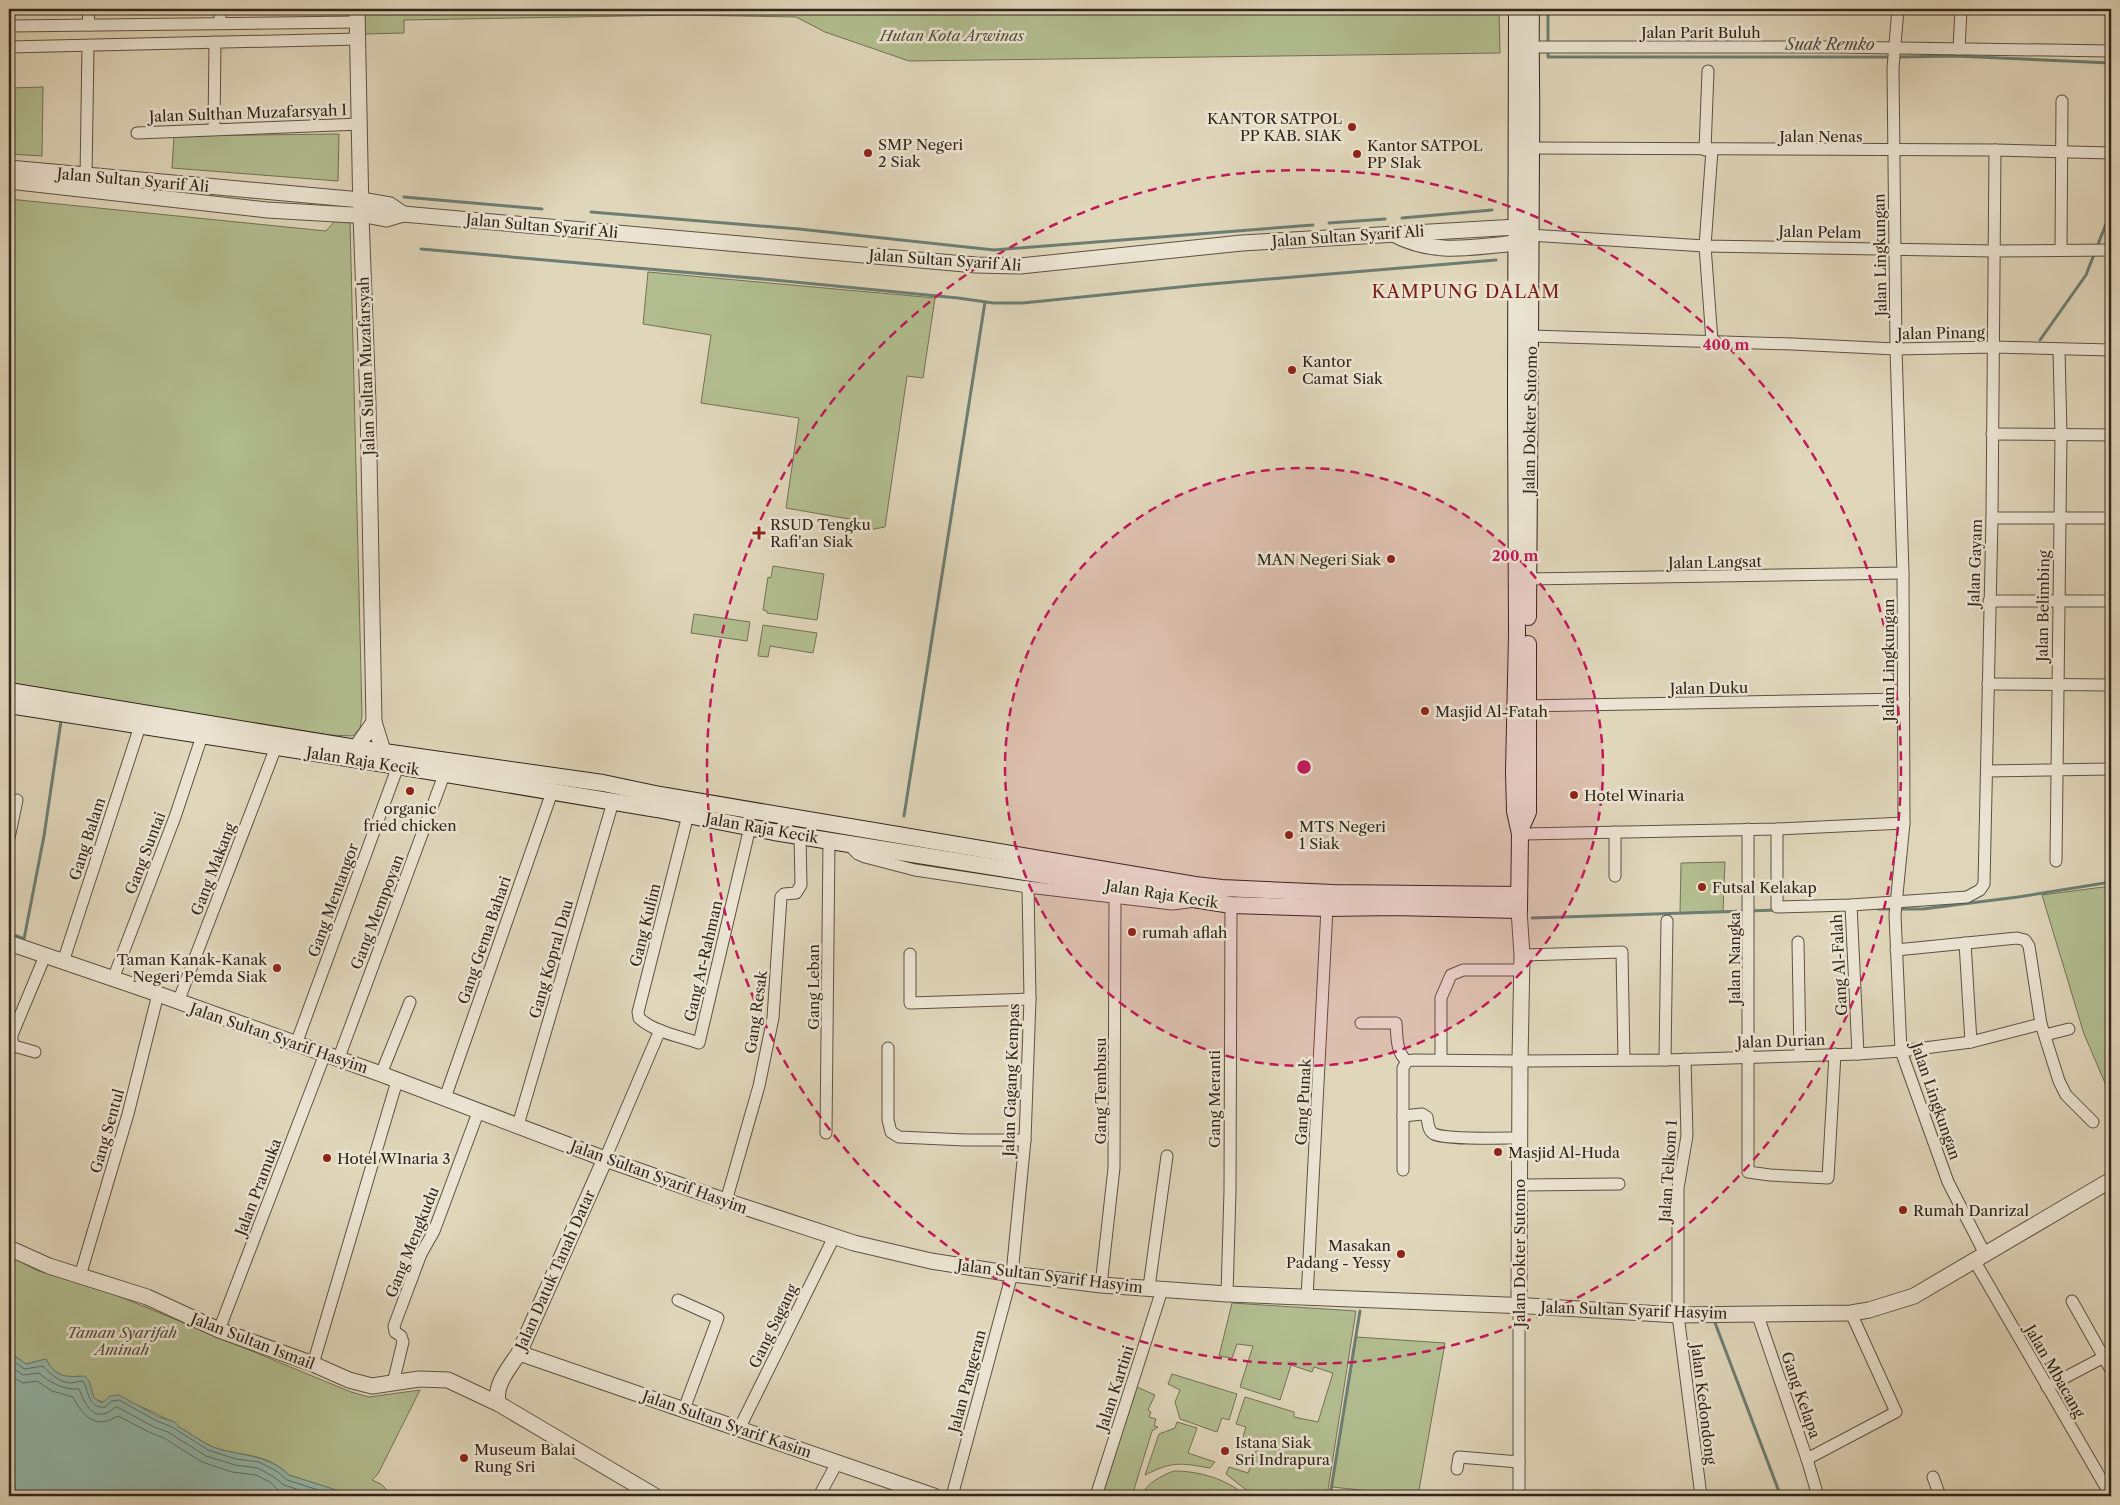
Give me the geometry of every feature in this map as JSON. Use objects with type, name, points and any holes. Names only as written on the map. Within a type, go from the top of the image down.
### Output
[{"type":"main road","name":"Jalan Dokter Sutomo","points":[[1517,9],[1521,235],[1517,634],[1528,812],[1520,832],[1518,902]]},
{"type":"main road","name":"Jalan Dokter Sutomo","points":[[1521,706],[1528,579],[1531,336],[1521,235],[1541,47],[1531,9]]},
{"type":"main road","name":"Jalan Raja Kecik","points":[[9,692],[249,736],[356,748],[603,783],[1194,892],[1231,905],[1327,908],[1395,901]]},
{"type":"main road","name":"Jalan Raja Kecik","points":[[9,705],[202,736],[249,736],[276,747],[613,802],[800,836],[1194,892],[1222,888],[1395,901],[1518,902]]},
{"type":"street","points":[[88,9],[89,25]]},
{"type":"street","points":[[220,9],[220,22]]},
{"type":"street","name":"Jalan Lingkungan","points":[[1898,9],[1893,68],[1896,349],[1903,573],[1904,823],[1895,915],[1901,1051],[1948,1182],[1980,1257]]},
{"type":"street","points":[[1959,49],[1961,9]]},
{"type":"street","points":[[9,26],[220,22],[357,15]]},
{"type":"street","name":"Jalan Sultan Muzafarsyah","points":[[357,15],[361,216],[368,403],[374,722],[383,752]]},
{"type":"street","points":[[9,47],[358,39]]},
{"type":"street","points":[[214,129],[215,42]]},
{"type":"street","points":[[86,177],[88,46]]},
{"type":"street","name":"Jalan Parit Buluh","points":[[1541,47],[1832,47],[2111,51]]},
{"type":"street","points":[[1708,71],[1709,150],[1705,246],[1712,341]]},
{"type":"street","points":[[2061,249],[2062,101]]},
{"type":"street","name":"Jalan Sulthan Muzafarsyah I","points":[[137,133],[360,124]]},
{"type":"street","name":"Jalan Nenas","points":[[1531,148],[1995,150],[2111,154]]},
{"type":"street","name":"Jalan Gayam","points":[[1897,902],[1967,897],[1980,890],[1984,884],[1992,518],[1995,150]]},
{"type":"street","name":"Jalan Sultan Syarif Ali","points":[[9,168],[86,177],[361,200],[390,205],[403,214]]},
{"type":"street","name":"Jalan Sultan Syarif Ali","points":[[9,181],[267,210],[386,219],[403,214],[976,265],[1020,266],[1242,243],[1392,233],[1408,241],[1430,248],[1451,249],[1521,235]]},
{"type":"street","name":"Jalan Pelam","points":[[1521,235],[1705,246],[1993,251],[2108,250]]},
{"type":"street","name":"Jalan Pinang","points":[[1531,336],[1896,349],[2111,350]]},
{"type":"street","name":"Jalan Belimbing","points":[[2056,861],[2059,350]]},
{"type":"street","points":[[1992,434],[2111,436]]},
{"type":"street","points":[[1992,518],[2111,518]]},
{"type":"street","name":"Jalan Langsat","points":[[1528,579],[1903,573]]},
{"type":"street","points":[[1989,601],[2111,601]]},
{"type":"street","points":[[1988,684],[2111,685]]},
{"type":"street","name":"Jalan Duku","points":[[1521,706],[1904,699]]},
{"type":"street","points":[[356,748],[374,722]]},
{"type":"street","name":"Gang Balam","points":[[63,962],[140,726]]},
{"type":"street","name":"Gang Suntai","points":[[113,979],[175,817],[202,736]]},
{"type":"street","name":"Gang Makang","points":[[178,1002],[276,747]]},
{"type":"street","name":"Gang Mentangor","points":[[296,1044],[398,766]]},
{"type":"street","points":[[1987,771],[2111,769]]},
{"type":"street","name":"Gang Mempoyan","points":[[331,1057],[444,775]]},
{"type":"street","name":"Gang Gema Bahari","points":[[445,1098],[552,792]]},
{"type":"street","points":[[9,838],[17,800]]},
{"type":"street","name":"Gang Kopral Dau","points":[[518,1124],[613,802]]},
{"type":"street","name":"Gang Kulim","points":[[660,1030],[644,1023],[639,1018],[638,1012],[688,815]]},
{"type":"street","points":[[1520,832],[1777,829],[1904,823]]},
{"type":"street","name":"Gang Ar-Rahman","points":[[660,1030],[698,1043],[750,827]]},
{"type":"street","name":"Jalan Nangka","points":[[1748,829],[1748,1172],[1828,1178],[1835,1054]]},
{"type":"street","points":[[1777,829],[1777,907],[1897,902]]},
{"type":"street","points":[[1615,832],[1615,876]]},
{"type":"street","name":"Gang Resak","points":[[726,1201],[759,1086],[773,1018],[781,897],[784,894],[796,893],[801,885],[800,836]]},
{"type":"street","name":"Gang Leban","points":[[826,1133],[829,840]]},
{"type":"street","points":[[847,842],[858,854],[873,860],[915,870],[1028,887],[1172,904],[1189,902],[1194,892]]},
{"type":"street","name":"Jalan Gagang Kempas","points":[[1012,1274],[1025,1140],[1030,999],[1028,887]]},
{"type":"street","name":"Gang Tembusu","points":[[1102,1285],[1114,1168],[1115,898]]},
{"type":"street","name":"Jalan Dokter Sutomo","points":[[1518,902],[1522,962],[1519,1184],[1519,1496]]},
{"type":"street","name":"Gang Meranti","points":[[1227,1294],[1230,1190],[1231,905]]},
{"type":"street","name":"Gang Al-Falah","points":[[1851,905],[1858,1054]]},
{"type":"street","name":"Gang Punak","points":[[1307,1298],[1327,908]]},
{"type":"street","points":[[1665,1060],[1667,921]]},
{"type":"street","points":[[1896,950],[2018,938],[2028,942],[2043,1030],[2056,1073],[2066,1095],[2093,1122]]},
{"type":"street","points":[[1798,942],[1800,1056]]},
{"type":"street","name":"Jalan Sultan Syarif Hasyim","points":[[9,943],[398,1080],[518,1124],[605,1159],[834,1237],[931,1261],[1012,1274],[1102,1285],[1227,1294],[1519,1306],[1678,1315],[1851,1313],[1869,1310],[1914,1296],[2111,1180]]},
{"type":"street","points":[[1965,943],[1971,1042]]},
{"type":"street","points":[[1441,1059],[1441,998],[1450,975],[1463,970],[1522,962],[1622,952],[1624,1060]]},
{"type":"street","points":[[910,954],[910,1003],[1030,999]]},
{"type":"street","points":[[35,1052],[14,1046],[12,1035],[45,956]]},
{"type":"street","name":"Gang Sentul","points":[[80,1276],[128,1114],[158,994]]},
{"type":"street","points":[[381,1074],[410,1002]]},
{"type":"street","points":[[1361,1023],[1396,1023],[1400,1052],[1407,1062],[1403,1068],[1403,1170]]},
{"type":"street","name":"Jalan Durian","points":[[1407,1062],[1441,1059],[1520,1061],[1665,1060],[1858,1054],[1901,1051],[2043,1030],[2069,1029]]},
{"type":"street","points":[[605,1159],[660,1030]]},
{"type":"street","points":[[888,1048],[888,1120],[891,1132],[894,1135],[899,1137],[964,1140],[1025,1140]]},
{"type":"street","name":"Jalan Pramuka","points":[[219,1330],[331,1057]]},
{"type":"street","name":"Jalan Telkom 1","points":[[1678,1315],[1678,1188],[1687,1136],[1685,1059]]},
{"type":"street","points":[[313,1364],[398,1080]]},
{"type":"street","name":"Gang Mengkudu","points":[[393,1383],[403,1342],[401,1336],[395,1332],[394,1326],[421,1254],[434,1231],[479,1110]]},
{"type":"street","points":[[1403,1116],[1422,1114],[1427,1117],[1429,1130],[1433,1134],[1447,1137],[1520,1138]]},
{"type":"street","name":"Jalan Kartini","points":[[1096,1496],[1156,1289],[1167,1156]]},
{"type":"street","name":"Jalan Datuk Tanah Datar","points":[[502,1380],[519,1353],[605,1159]]},
{"type":"street","points":[[1519,1184],[1619,1184]]},
{"type":"street","name":"Gang Sagang","points":[[739,1429],[834,1237]]},
{"type":"street","name":"Jalan Sultan Ismail","points":[[9,1248],[32,1260],[147,1297],[219,1330],[313,1364],[350,1380],[372,1386],[436,1378],[448,1380],[499,1404],[655,1496]]},
{"type":"street","name":"Jalan Mbacang","points":[[1980,1257],[2047,1387],[2111,1496]]},
{"type":"street","name":"Jalan Pangeran","points":[[952,1496],[1012,1274]]},
{"type":"street","points":[[678,1300],[718,1318],[684,1409]]},
{"type":"street","points":[[2072,1301],[2111,1370]]},
{"type":"street","name":"Gang Kelapa","points":[[1757,1313],[1807,1459],[1896,1412],[1851,1313]]},
{"type":"street","name":"Jalan Kedondong","points":[[1678,1315],[1701,1496]]},
{"type":"street","name":"Jalan Sultan Syarif Kasim","points":[[519,1353],[934,1496]]},
{"type":"street","points":[[2047,1387],[2104,1357]]},
{"type":"street","points":[[470,1390],[502,1380]]},
{"type":"street","points":[[499,1404],[498,1396],[502,1380]]},
{"type":"street","points":[[1457,1470],[1459,1457],[1519,1462]]},
{"type":"street","points":[[1807,1459],[1818,1496]]},
{"type":"street","points":[[819,1496],[837,1463]]},
{"type":"street","points":[[1933,1477],[1940,1496]]},
{"type":"green space","name":"Hutan Kota Arwinas","points":[[365,9],[1499,9],[1500,53],[909,61],[825,32],[796,17],[683,15],[404,20],[404,33],[365,34]]},
{"type":"green space","points":[[43,87],[42,156],[9,154],[9,88]]},
{"type":"green space","points":[[339,134],[338,181],[172,168],[174,136]]},
{"type":"green space","points":[[9,199],[326,231],[335,221],[350,221],[362,716],[360,728],[353,736],[329,735],[9,685]]},
{"type":"green space","points":[[648,272],[935,298],[923,378],[907,376],[885,527],[868,530],[855,520],[786,508],[799,418],[701,403],[711,335],[643,324]]},
{"type":"green space","points":[[773,566],[824,574],[817,620],[767,613],[767,611],[763,610],[768,577],[771,578]]},
{"type":"green space","points":[[694,614],[750,622],[747,641],[691,633]]},
{"type":"green space","points":[[763,625],[817,633],[813,653],[770,646],[768,657],[758,656]]},
{"type":"green space","name":"Futsal Kelakap","points":[[1725,862],[1723,912],[1680,913],[1681,863]]},
{"type":"green space","points":[[2111,886],[2111,1097],[2084,1034],[2042,895]]},
{"type":"green space","name":"Taman Syarifah Aminah","points":[[9,1255],[36,1270],[104,1290],[351,1392],[369,1397],[420,1390],[378,1474],[372,1480],[381,1484],[388,1491],[382,1491],[376,1496],[355,1496],[289,1475],[271,1462],[213,1447],[149,1410],[128,1403],[108,1403],[94,1398],[89,1381],[79,1376],[69,1377],[60,1374],[52,1368],[46,1359],[26,1364],[16,1357],[11,1349],[9,1351]]},
{"type":"green space","points":[[1232,1303],[1356,1311],[1327,1496],[1254,1496],[1226,1474],[1229,1467],[1248,1473],[1257,1448],[1241,1443],[1246,1427],[1236,1424],[1245,1397],[1294,1412],[1294,1417],[1318,1422],[1333,1373],[1314,1367],[1312,1372],[1291,1365],[1280,1400],[1240,1387],[1253,1346],[1237,1344],[1232,1358],[1219,1356]]},
{"type":"green space","points":[[1356,1337],[1445,1343],[1418,1496],[1332,1487]]},
{"type":"green space","points":[[1172,1374],[1237,1394],[1229,1420],[1222,1418],[1217,1432],[1180,1419],[1175,1402],[1180,1390],[1168,1384]]},
{"type":"green space","points":[[1137,1387],[1155,1395],[1148,1410],[1151,1412],[1149,1417],[1156,1419],[1154,1426],[1158,1427],[1152,1431],[1132,1496],[1102,1496]]},
{"type":"green space","points":[[1177,1422],[1197,1428],[1188,1453],[1215,1462],[1210,1468],[1191,1465],[1170,1465],[1145,1475],[1159,1434],[1175,1428]]},
{"type":"green space","points":[[1174,1471],[1203,1474],[1212,1477],[1230,1485],[1246,1496],[1141,1496],[1155,1480]]},
{"type":"water","points":[[11,1349],[16,1357],[26,1364],[46,1359],[54,1370],[62,1375],[85,1376],[89,1381],[94,1398],[102,1403],[110,1396],[119,1395],[159,1417],[175,1422],[179,1427],[213,1447],[262,1459],[289,1475],[355,1496],[9,1496],[9,1351]]},
{"type":"waterway","name":"Suak Remko","points":[[1548,9],[1548,57],[1891,57]]},
{"type":"waterway","name":"Suak Remko","points":[[1897,57],[1955,56],[2111,63]]},
{"type":"waterway","points":[[404,197],[542,209]]},
{"type":"waterway","points":[[1402,218],[1492,210]]},
{"type":"waterway","points":[[2040,340],[2086,275],[2111,211]]},
{"type":"waterway","points":[[591,212],[799,229],[994,250],[1313,225]]},
{"type":"waterway","points":[[1329,223],[1385,219]]},
{"type":"waterway","points":[[421,249],[774,280],[993,303],[1023,303],[1199,285],[1496,260]]},
{"type":"waterway","points":[[904,816],[985,302]]},
{"type":"waterway","points":[[9,933],[24,939],[44,836],[61,721]]},
{"type":"waterway","points":[[1878,909],[1923,909],[2018,897],[2111,882]]},
{"type":"waterway","points":[[1532,918],[1777,910]]},
{"type":"waterway","points":[[1330,1496],[1360,1311]]},
{"type":"waterway","points":[[1714,1320],[1778,1489],[1783,1496]]},
{"type":"place","name":"KANTOR SATPOL PP KAB. SIAK","points":[[1352,127]]},
{"type":"place","name":"SMP Negeri 2 Siak","points":[[868,153]]},
{"type":"place","name":"Kantor SATPOL PP SIak","points":[[1357,154]]},
{"type":"place","name":"Kantor Camat Siak","points":[[1292,370]]},
{"type":"place","name":"RSUD Tengku Rafi'an Siak","points":[[759,533]]},
{"type":"place","name":"MAN Negeri Siak","points":[[1391,559]]},
{"type":"place","name":"Masjid Al-Fatah","points":[[1425,711]]},
{"type":"place","name":"organic fried chicken","points":[[410,791]]},
{"type":"place","name":"Hotel Winaria","points":[[1574,795]]},
{"type":"place","name":"MTS Negeri 1 Siak","points":[[1289,835]]},
{"type":"place","name":"Futsal Kelakap","points":[[1702,887]]},
{"type":"place","name":"rumah aflah","points":[[1132,932]]},
{"type":"place","name":"Taman Kanak-Kanak Negeri Pemda Siak","points":[[277,968]]},
{"type":"place","name":"Masjid Al-Huda","points":[[1498,1152]]},
{"type":"place","name":"Hotel WInaria 3","points":[[327,1158]]},
{"type":"place","name":"Rumah Danrizal","points":[[1903,1210]]},
{"type":"place","name":"Masakan Padang - Yessy","points":[[1401,1254]]},
{"type":"place","name":"Istana Siak Sri Indrapura","points":[[1225,1451]]},
{"type":"place","name":"Museum Balai Rung Sri","points":[[464,1458]]},
{"type":"district","name":"KAMPUNG DALAM","points":[[1466,292]]}]
